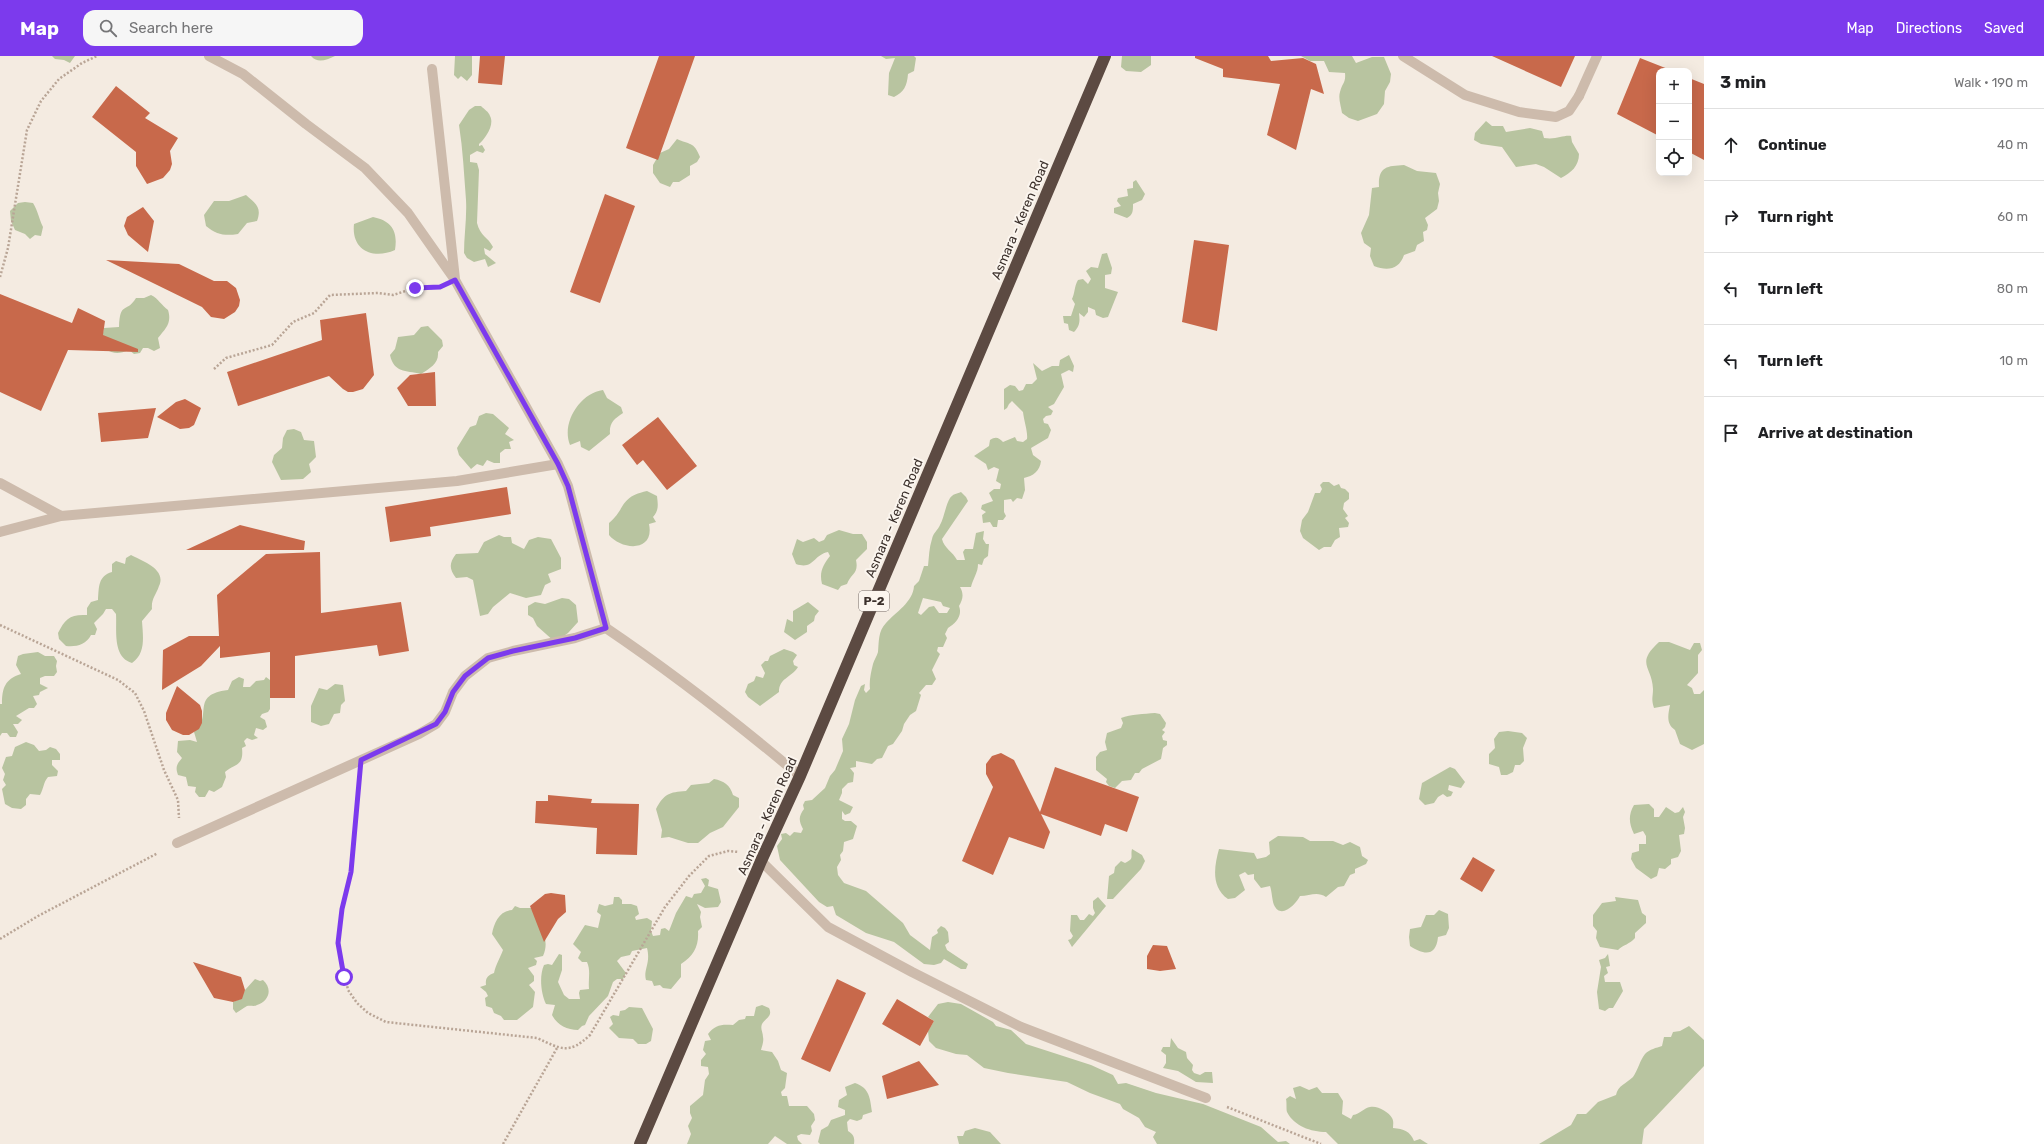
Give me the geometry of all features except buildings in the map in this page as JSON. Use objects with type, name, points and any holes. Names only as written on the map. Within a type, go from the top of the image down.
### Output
[{"type":"highway","name":"Asmara - Keren Road","points":[[640,1144],[761,861],[800,776],[1105,56]]},
{"type":"street","points":[[209,56],[243,74],[365,168],[408,213],[455,280],[558,464],[568,486],[606,628],[648,656],[700,695],[800,776]]},
{"type":"street","points":[[1403,56],[1465,95],[1519,112],[1556,117],[1569,111],[1579,96],[1597,56]]},
{"type":"street","points":[[432,69],[455,280]]},
{"type":"street","points":[[0,532],[61,516],[457,482],[558,464]]},
{"type":"street","points":[[0,483],[61,516]]},
{"type":"street","points":[[177,843],[361,760],[436,724],[445,712],[453,692],[465,676],[488,658],[513,651],[575,638],[606,628]]},
{"type":"street","points":[[761,861],[828,927],[912,972],[1021,1027],[1206,1098]]},
{"type":"path","points":[[0,277],[8,248],[27,130],[41,101],[59,79],[82,63],[97,56]]},
{"type":"path","points":[[214,369],[226,358],[272,345],[293,322],[314,313],[330,295],[378,293],[393,295],[415,288],[440,287],[455,280]]},
{"type":"path","points":[[0,625],[118,680],[135,693],[144,711],[164,770],[178,800],[180,822],[177,843],[38,916],[0,939]]},
{"type":"path","points":[[361,760],[351,872],[342,909],[338,943],[344,977],[348,990],[357,1003],[368,1013],[386,1022],[437,1029],[537,1038],[558,1048],[572,1049],[581,1044],[590,1035],[665,907],[689,876],[709,856],[728,851],[742,852],[761,861]]},
{"type":"path","points":[[503,1144],[558,1048]]},
{"type":"path","points":[[1206,1098],[1321,1144]]},
{"type":"green space","points":[[52,56],[75,56],[70,63],[64,60],[55,59]]},
{"type":"green space","points":[[311,56],[335,56],[319,61]]},
{"type":"green space","points":[[455,56],[472,56],[472,75],[467,81],[461,76],[458,79],[454,75]]},
{"type":"green space","points":[[881,56],[914,56],[916,58],[914,71],[908,74],[907,82],[904,88],[894,97],[888,95],[889,73],[895,58],[886,59]]},
{"type":"green space","points":[[1122,56],[1151,56],[1151,65],[1141,72],[1126,71],[1121,67]]},
{"type":"green space","points":[[1301,56],[1352,56],[1356,63],[1372,57],[1384,57],[1391,74],[1390,82],[1385,91],[1384,104],[1377,114],[1358,121],[1349,118],[1342,113],[1339,99],[1339,94],[1345,79],[1345,73],[1329,72],[1324,61],[1310,61]]},
{"type":"green space","points":[[475,106],[481,106],[489,113],[491,120],[489,132],[479,144],[479,146],[482,145],[485,150],[483,153],[477,151],[470,155],[470,162],[477,163],[479,170],[477,223],[482,234],[493,247],[490,251],[484,248],[485,254],[496,263],[488,267],[485,259],[474,262],[467,258],[464,253],[466,200],[459,125],[469,110]]},
{"type":"green space","points":[[1486,121],[1492,126],[1503,126],[1506,132],[1530,128],[1542,131],[1544,138],[1571,136],[1572,142],[1579,154],[1578,162],[1568,174],[1561,178],[1544,167],[1536,164],[1516,167],[1502,147],[1481,144],[1474,140],[1475,133]]},
{"type":"green space","points":[[677,139],[691,144],[696,148],[700,157],[697,162],[690,166],[690,175],[679,182],[673,182],[670,187],[660,183],[653,173],[653,165],[660,153],[669,149]]},
{"type":"green space","points":[[1404,165],[1417,171],[1436,173],[1440,184],[1438,193],[1439,201],[1437,209],[1425,218],[1428,225],[1427,230],[1423,232],[1424,241],[1417,245],[1415,251],[1404,255],[1402,260],[1396,266],[1388,269],[1379,268],[1374,266],[1370,256],[1371,248],[1364,243],[1361,233],[1369,215],[1372,188],[1379,187],[1380,175],[1384,169],[1388,167]]},
{"type":"green space","points":[[1136,180],[1145,194],[1142,200],[1133,204],[1132,212],[1127,218],[1114,213],[1114,208],[1121,206],[1117,201],[1118,198],[1128,196],[1127,189],[1133,188],[1133,182]]},
{"type":"green space","points":[[246,195],[257,206],[259,212],[257,221],[247,223],[238,234],[233,235],[218,233],[206,226],[204,215],[214,201],[229,201]]},
{"type":"green space","points":[[18,203],[33,203],[35,206],[43,227],[41,236],[35,235],[30,239],[25,234],[15,230],[11,221],[10,211]]},
{"type":"green space","points":[[373,217],[385,221],[392,228],[396,237],[395,250],[387,253],[372,253],[360,246],[356,240],[354,224]]},
{"type":"green space","points":[[1107,253],[1112,268],[1111,274],[1105,275],[1105,288],[1118,292],[1108,317],[1103,318],[1096,315],[1095,310],[1088,307],[1088,312],[1084,317],[1079,313],[1079,323],[1076,330],[1074,332],[1069,330],[1068,324],[1064,323],[1063,316],[1071,316],[1075,304],[1072,299],[1078,280],[1083,279],[1088,284],[1091,279],[1086,271],[1091,267],[1098,268],[1102,254]]},
{"type":"green space","points":[[151,295],[168,310],[169,315],[168,325],[158,338],[160,348],[154,351],[148,348],[143,348],[140,353],[134,354],[129,350],[117,353],[105,349],[102,338],[104,328],[119,327],[121,314],[124,309],[136,298],[144,298]]},
{"type":"green space","points":[[428,326],[442,340],[443,346],[438,352],[435,363],[431,368],[421,374],[397,368],[394,365],[390,355],[395,349],[398,337],[414,335],[421,327]]},
{"type":"green space","points":[[1069,355],[1074,366],[1073,372],[1069,370],[1061,374],[1064,387],[1054,404],[1048,407],[1053,411],[1051,415],[1046,416],[1043,419],[1044,423],[1048,424],[1051,430],[1048,438],[1031,448],[1033,455],[1041,461],[1038,470],[1030,476],[1024,478],[1025,490],[1022,499],[1017,498],[1013,502],[1011,499],[1004,500],[1004,512],[1006,516],[1003,520],[998,520],[997,527],[993,527],[990,522],[983,523],[982,515],[986,512],[981,509],[982,505],[993,501],[989,493],[994,489],[1000,489],[1001,484],[996,481],[999,469],[994,467],[988,470],[986,464],[974,456],[989,446],[990,440],[994,438],[1003,442],[1015,437],[1017,441],[1023,442],[1027,439],[1023,412],[1012,401],[1004,410],[1004,389],[1010,385],[1015,386],[1019,391],[1023,390],[1026,384],[1032,384],[1037,379],[1033,363],[1042,371],[1052,366],[1059,366],[1060,360]]},
{"type":"green space","points":[[603,390],[607,398],[621,407],[623,413],[613,422],[610,427],[610,434],[589,451],[581,447],[580,441],[570,445],[568,428],[574,410],[587,397],[595,392]]},
{"type":"green space","points":[[486,413],[493,414],[509,428],[505,434],[514,440],[509,442],[511,449],[505,449],[500,453],[500,463],[494,463],[487,460],[483,466],[477,464],[471,469],[459,455],[457,448],[470,427],[476,425],[479,416]]},
{"type":"green space","points":[[294,429],[301,432],[304,440],[314,441],[316,457],[309,464],[311,472],[303,479],[281,480],[272,462],[274,455],[282,448],[283,438],[287,430]]},
{"type":"green space","points":[[1323,482],[1329,482],[1334,486],[1339,484],[1341,488],[1345,489],[1349,493],[1349,499],[1344,503],[1343,509],[1348,516],[1345,518],[1349,523],[1348,527],[1339,528],[1340,537],[1335,540],[1331,547],[1324,547],[1319,550],[1303,538],[1300,531],[1302,520],[1308,512],[1315,493],[1320,493],[1322,489],[1320,485]]},
{"type":"green space","points":[[647,491],[657,496],[658,505],[653,517],[656,522],[649,524],[647,540],[636,546],[629,546],[614,540],[609,535],[609,523],[627,500]]},
{"type":"green space","points":[[961,492],[968,501],[942,539],[943,542],[957,560],[965,560],[963,552],[965,549],[973,549],[976,533],[984,531],[983,539],[986,544],[989,544],[988,556],[984,559],[982,565],[978,564],[971,587],[960,587],[962,596],[959,606],[959,616],[956,622],[948,628],[945,634],[947,638],[943,647],[938,647],[937,651],[940,654],[932,670],[936,679],[932,685],[926,685],[919,693],[921,695],[916,711],[910,715],[904,724],[902,731],[893,744],[888,746],[882,758],[877,759],[872,764],[856,761],[856,767],[850,768],[854,773],[853,782],[848,783],[842,789],[839,800],[853,807],[850,813],[845,815],[842,811],[842,819],[845,821],[851,821],[857,826],[853,839],[844,842],[843,851],[840,855],[841,860],[837,867],[838,875],[844,883],[866,891],[903,923],[910,935],[930,950],[932,937],[938,933],[937,930],[941,926],[945,928],[948,932],[949,942],[945,945],[947,950],[968,964],[966,969],[961,969],[944,959],[941,963],[934,965],[924,964],[894,942],[866,933],[836,915],[833,906],[827,907],[819,902],[780,860],[777,846],[782,839],[781,834],[786,833],[790,836],[794,832],[801,833],[803,829],[800,817],[804,809],[803,805],[805,801],[812,800],[825,788],[830,776],[835,770],[843,751],[842,739],[849,724],[855,700],[861,686],[865,684],[864,690],[866,693],[870,689],[873,662],[878,652],[879,637],[883,626],[911,597],[914,586],[919,581],[924,566],[928,566],[934,533],[939,527],[950,498]],"holes":[[[923,598],[941,602],[943,606],[950,608],[947,613],[939,613],[934,606],[929,607],[921,615],[918,613]]]},
{"type":"green space","points":[[839,530],[853,534],[862,534],[867,542],[867,549],[856,560],[856,571],[847,584],[841,586],[838,590],[822,584],[821,572],[830,556],[828,552],[806,565],[796,564],[792,554],[797,539],[803,542],[814,538],[819,542],[824,540],[827,535]]},
{"type":"green space","points":[[499,535],[511,537],[512,543],[524,549],[529,540],[538,537],[551,539],[561,558],[561,569],[548,574],[551,582],[545,585],[541,595],[526,598],[510,593],[493,607],[488,614],[480,616],[473,580],[467,577],[456,578],[451,569],[451,563],[456,554],[478,553],[484,542]]},
{"type":"green space","points":[[131,555],[157,570],[161,580],[153,600],[152,609],[142,621],[143,644],[140,654],[132,663],[121,655],[118,649],[116,635],[116,614],[112,609],[106,609],[94,623],[97,629],[95,635],[91,635],[84,643],[80,645],[66,646],[59,639],[58,633],[63,624],[69,618],[76,615],[87,615],[87,608],[91,602],[98,600],[99,586],[102,579],[104,576],[112,572],[112,564],[116,561],[125,564],[126,558]]},
{"type":"green space","points":[[562,598],[569,599],[576,605],[578,622],[568,633],[555,642],[537,626],[533,618],[528,615],[528,606],[535,602],[545,604]]},
{"type":"green space","points":[[808,602],[819,611],[815,616],[814,621],[807,626],[807,632],[795,640],[784,632],[787,619],[793,622],[793,611]]},
{"type":"green space","points":[[1659,642],[1669,642],[1690,650],[1694,643],[1700,643],[1702,650],[1698,655],[1698,673],[1687,685],[1692,688],[1694,694],[1700,694],[1704,690],[1704,744],[1692,750],[1680,744],[1675,730],[1670,725],[1668,716],[1670,705],[1654,708],[1652,700],[1652,681],[1646,660],[1652,649]]},
{"type":"green space","points":[[784,649],[797,655],[793,661],[794,665],[798,667],[783,681],[779,692],[760,706],[748,697],[745,692],[748,684],[754,681],[756,676],[763,678],[765,673],[761,665],[765,661],[768,661],[770,656]]},
{"type":"green space","points":[[38,652],[45,656],[54,656],[57,661],[57,672],[54,676],[45,676],[40,678],[40,684],[48,688],[40,692],[39,695],[33,696],[37,704],[34,708],[29,708],[16,716],[22,720],[18,724],[13,724],[18,732],[16,737],[10,737],[7,733],[2,733],[0,736],[0,704],[2,704],[4,689],[8,681],[21,674],[16,665],[18,656]]},
{"type":"green space","points":[[239,677],[244,679],[243,687],[250,687],[256,681],[264,680],[266,677],[270,680],[270,709],[260,717],[265,720],[267,727],[263,730],[256,728],[254,735],[258,738],[252,740],[247,738],[244,741],[246,746],[242,748],[242,758],[238,764],[225,772],[226,777],[222,787],[214,792],[209,790],[205,797],[199,797],[195,792],[196,787],[188,786],[186,777],[178,775],[177,766],[182,758],[177,752],[178,741],[190,740],[197,742],[194,732],[200,726],[205,701],[209,696],[228,690],[232,681]]},
{"type":"green space","points":[[335,684],[343,685],[345,701],[341,705],[340,713],[334,714],[329,724],[321,726],[311,722],[311,706],[319,688],[327,690]]},
{"type":"green space","points":[[1160,714],[1166,723],[1162,730],[1165,732],[1162,736],[1163,740],[1167,741],[1167,745],[1163,748],[1161,759],[1142,769],[1139,773],[1135,773],[1131,780],[1122,781],[1115,788],[1109,786],[1106,782],[1107,779],[1096,770],[1096,757],[1100,752],[1107,750],[1105,742],[1107,733],[1121,728],[1123,723],[1121,718],[1133,715]]},
{"type":"green space","points":[[1508,731],[1522,733],[1527,738],[1523,748],[1524,761],[1520,765],[1515,765],[1513,772],[1507,775],[1501,775],[1499,767],[1489,764],[1489,754],[1495,748],[1494,739],[1499,732]]},
{"type":"green space","points":[[26,742],[34,745],[39,751],[46,750],[50,747],[56,749],[60,754],[60,760],[52,760],[52,765],[58,771],[57,776],[48,777],[40,795],[30,794],[26,799],[26,805],[21,809],[12,808],[5,804],[2,789],[6,785],[3,780],[5,774],[2,768],[6,757],[12,756],[15,747]]},
{"type":"green space","points":[[1450,767],[1455,769],[1465,782],[1461,788],[1449,785],[1448,790],[1453,792],[1451,796],[1447,797],[1443,794],[1438,797],[1434,803],[1425,805],[1419,799],[1422,783]]},
{"type":"green space","points":[[714,779],[726,784],[733,795],[739,798],[739,807],[723,827],[710,833],[698,843],[688,843],[669,837],[661,838],[662,830],[656,809],[662,800],[671,793],[686,791],[691,785],[709,783]]},
{"type":"green space","points":[[1649,804],[1654,809],[1654,817],[1659,817],[1666,807],[1675,813],[1679,812],[1683,807],[1685,812],[1683,817],[1685,828],[1684,834],[1679,835],[1681,851],[1678,857],[1671,859],[1671,864],[1665,869],[1659,868],[1657,876],[1651,879],[1636,868],[1631,859],[1632,853],[1639,851],[1639,844],[1646,844],[1646,836],[1643,831],[1634,834],[1630,820],[1631,812],[1634,805]]},
{"type":"green space","points":[[1278,836],[1303,837],[1310,841],[1333,841],[1343,845],[1350,842],[1360,847],[1362,856],[1368,860],[1366,864],[1355,869],[1355,873],[1350,875],[1344,886],[1338,887],[1326,897],[1320,894],[1300,896],[1292,906],[1284,911],[1280,911],[1274,905],[1270,886],[1261,888],[1254,879],[1254,874],[1248,875],[1245,872],[1239,875],[1245,890],[1235,898],[1228,899],[1216,883],[1215,870],[1219,849],[1254,853],[1257,859],[1266,857],[1270,854],[1269,842]]},
{"type":"green space","points":[[1132,849],[1142,855],[1145,861],[1141,869],[1113,899],[1107,899],[1109,876],[1114,873],[1115,867],[1121,861],[1125,863],[1130,860],[1132,857]]},
{"type":"green space","points":[[706,878],[709,880],[708,886],[718,889],[721,902],[718,907],[705,908],[697,904],[701,912],[700,917],[702,927],[698,931],[698,941],[695,950],[686,961],[681,964],[681,977],[671,989],[663,988],[660,985],[654,986],[652,981],[646,980],[645,973],[648,958],[647,948],[632,951],[630,955],[621,957],[617,961],[626,973],[623,979],[617,979],[613,982],[608,996],[589,1016],[585,1025],[578,1030],[574,1030],[566,1028],[554,1019],[552,1015],[555,1005],[546,1004],[543,995],[541,985],[542,969],[544,965],[552,965],[559,954],[562,955],[562,970],[558,982],[564,995],[569,999],[580,999],[580,990],[589,989],[589,969],[587,962],[582,962],[578,958],[581,952],[573,944],[585,925],[598,928],[601,915],[597,912],[599,904],[605,906],[613,904],[614,897],[619,897],[622,900],[622,904],[637,906],[639,914],[635,917],[636,920],[647,918],[652,921],[651,931],[653,936],[660,935],[661,929],[665,928],[669,931],[676,913],[686,896],[692,898],[694,894],[701,893],[705,886],[701,879]]},
{"type":"green space","points":[[1098,897],[1106,906],[1072,947],[1068,940],[1073,936],[1070,931],[1071,915],[1077,915],[1080,920],[1084,920],[1089,914],[1093,916],[1095,913],[1093,901]]},
{"type":"green space","points":[[1615,897],[1638,900],[1642,913],[1646,916],[1646,923],[1635,933],[1635,938],[1618,950],[1600,947],[1596,938],[1597,931],[1593,926],[1593,915],[1602,903],[1616,901]]},
{"type":"green space","points":[[515,906],[520,908],[531,908],[543,931],[546,943],[543,956],[534,958],[537,961],[536,965],[528,968],[534,976],[534,981],[529,985],[535,992],[533,1007],[517,1020],[504,1020],[501,1016],[494,1013],[492,1008],[486,1006],[485,998],[488,996],[480,987],[486,985],[487,977],[494,973],[503,950],[492,934],[494,926],[500,915],[512,910]]},
{"type":"green space","points":[[1439,910],[1448,914],[1449,928],[1446,935],[1438,937],[1435,948],[1432,951],[1424,952],[1410,946],[1410,929],[1421,927],[1426,915],[1434,915]]},
{"type":"green space","points":[[1608,954],[1610,966],[1606,967],[1608,973],[1604,976],[1605,982],[1620,982],[1623,991],[1613,1008],[1609,1008],[1605,1011],[1599,1009],[1597,992],[1601,967],[1599,960],[1605,958]]},
{"type":"green space","points":[[255,979],[260,981],[263,980],[266,983],[269,991],[267,998],[255,1006],[247,1006],[236,1013],[233,1009],[233,1002],[240,999],[245,990]]},
{"type":"green space","points":[[948,1002],[961,1004],[993,1022],[996,1026],[1011,1030],[1026,1044],[1091,1065],[1113,1075],[1118,1084],[1126,1083],[1156,1093],[1203,1104],[1261,1127],[1278,1142],[1286,1141],[1290,1144],[1157,1144],[1153,1137],[1156,1132],[1145,1127],[1139,1118],[1123,1109],[1120,1104],[1090,1093],[1067,1082],[984,1068],[967,1055],[956,1054],[936,1048],[929,1041],[928,1031],[934,1021],[928,1017],[938,1004]]},
{"type":"green space","points":[[762,1005],[769,1008],[770,1015],[761,1026],[763,1040],[761,1050],[772,1052],[778,1061],[781,1070],[787,1073],[785,1088],[781,1092],[782,1096],[787,1096],[789,1106],[807,1106],[814,1114],[815,1120],[811,1126],[812,1131],[810,1135],[801,1134],[797,1136],[798,1140],[802,1144],[787,1144],[775,1136],[768,1144],[687,1144],[691,1134],[688,1126],[692,1118],[690,1106],[703,1095],[705,1080],[709,1074],[708,1067],[701,1066],[701,1060],[706,1054],[703,1050],[705,1041],[711,1040],[708,1034],[719,1026],[733,1025],[739,1020],[745,1019],[746,1016],[754,1016],[756,1007]]},
{"type":"green space","points":[[629,1007],[642,1008],[653,1029],[651,1041],[646,1044],[638,1044],[633,1039],[619,1038],[609,1028],[613,1024],[610,1017],[613,1015],[619,1016],[620,1011]]},
{"type":"green space","points":[[1689,1026],[1704,1040],[1704,1066],[1644,1129],[1642,1144],[1539,1144],[1571,1125],[1577,1114],[1586,1114],[1598,1102],[1616,1095],[1620,1087],[1633,1077],[1645,1054],[1662,1046],[1664,1037],[1671,1037],[1673,1032],[1680,1031]]},
{"type":"green space","points":[[1171,1038],[1178,1048],[1186,1052],[1187,1058],[1193,1065],[1192,1070],[1194,1073],[1200,1075],[1205,1072],[1212,1072],[1213,1083],[1196,1082],[1178,1071],[1163,1068],[1166,1063],[1166,1055],[1161,1051],[1163,1047],[1170,1047]]},
{"type":"green space","points":[[855,1083],[864,1088],[868,1094],[872,1112],[863,1115],[862,1119],[857,1121],[850,1119],[847,1122],[848,1131],[854,1138],[854,1144],[820,1144],[818,1142],[821,1130],[828,1126],[831,1120],[845,1115],[845,1110],[838,1107],[839,1100],[847,1095],[845,1087]]},
{"type":"green space","points":[[1300,1086],[1309,1090],[1317,1087],[1322,1093],[1338,1093],[1343,1101],[1342,1114],[1351,1119],[1353,1115],[1368,1108],[1379,1108],[1386,1111],[1393,1120],[1393,1128],[1406,1131],[1411,1135],[1414,1141],[1420,1139],[1428,1144],[1338,1144],[1326,1132],[1315,1131],[1304,1127],[1290,1117],[1287,1112],[1286,1099],[1290,1096],[1296,1099],[1293,1088]]},
{"type":"green space","points":[[975,1128],[990,1132],[1001,1144],[959,1144],[957,1136],[963,1136],[965,1131]]},
{"type":"route","points":[[344,977],[338,943],[342,909],[351,872],[361,760],[419,734],[436,724],[445,712],[453,692],[465,676],[488,658],[513,651],[575,638],[606,628],[568,486],[558,464],[455,280],[440,287],[415,288]]}]
